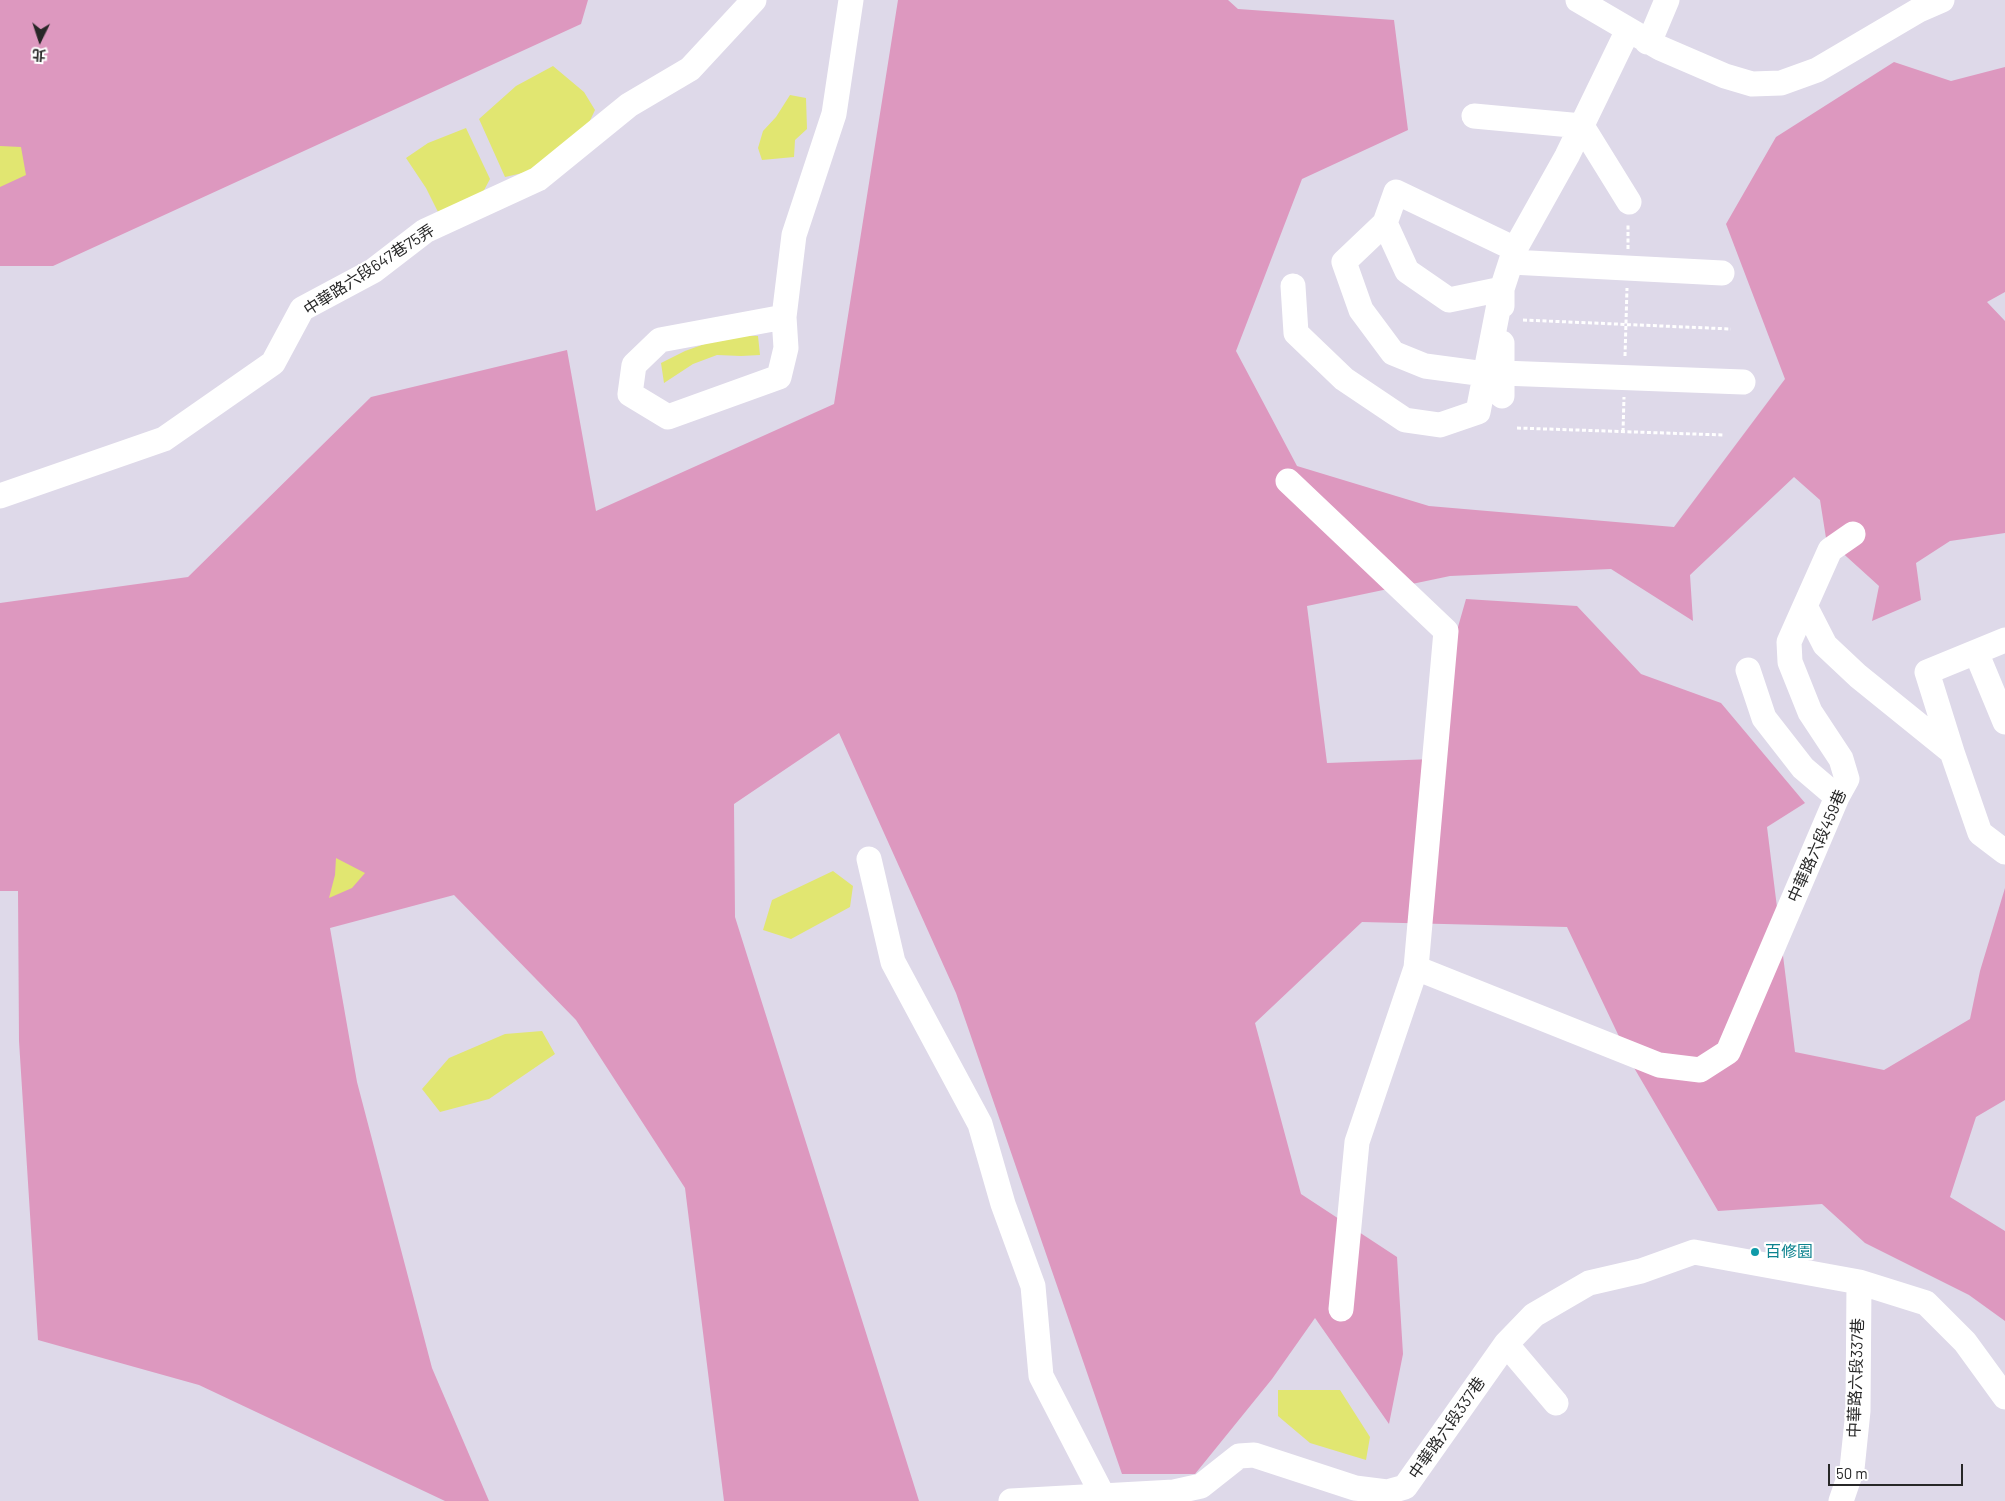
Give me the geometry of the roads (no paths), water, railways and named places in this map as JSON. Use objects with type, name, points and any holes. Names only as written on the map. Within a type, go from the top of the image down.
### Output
[{"type":"street","name":"中華路六段647巷75弄","points":[[0,496],[164,439],[273,363],[302,309],[373,271],[425,231],[538,179],[629,105],[690,69],[754,0]]},
{"type":"street","points":[[784,316],[660,340],[634,366],[630,394],[668,416],[779,377],[786,348],[784,316],[794,235],[834,114],[851,0]]},
{"type":"street","points":[[1578,0],[1638,36],[1725,76],[1752,84],[1782,83],[1816,70],[1919,10],[1942,0]]},
{"type":"street","points":[[1638,36],[1652,38],[1667,0]]},
{"type":"street","points":[[1293,286],[1296,333],[1344,379],[1405,420],[1440,426],[1478,412],[1496,381],[1502,289],[1513,256],[1582,126],[1638,36]]},
{"type":"street","points":[[1474,116],[1582,126]]},
{"type":"street","points":[[1582,126],[1629,202]]},
{"type":"street","points":[[1722,273],[1627,268],[1513,256],[1396,192],[1385,222],[1344,262],[1360,310],[1393,353],[1425,366],[1496,381],[1624,378],[1743,382]]},
{"type":"street","points":[[1385,222],[1407,271],[1449,300],[1502,289]]},
{"type":"street","points":[[1288,480],[1446,631],[1416,968],[1357,1142],[1341,1309]]},
{"type":"street","name":"中華路六段459巷","points":[[1416,968],[1659,1065],[1700,1070],[1728,1052],[1837,797],[1847,779],[1841,760],[1810,712],[1790,662],[1788,642],[1830,550],[1853,534]]},
{"type":"street","points":[[1806,606],[1825,645],[1858,676],[1952,752]]},
{"type":"street","points":[[2005,640],[1927,672],[1980,833],[2005,852]]},
{"type":"street","points":[[1976,652],[2005,722]]},
{"type":"street","points":[[1748,670],[1764,718],[1803,768],[1837,797]]},
{"type":"street","points":[[869,859],[893,962],[980,1124],[1003,1204],[1033,1286],[1041,1376],[1103,1496]]},
{"type":"street","name":"中華路六段337巷","points":[[1011,1501],[1174,1492],[1201,1486],[1239,1456],[1254,1455],[1384,1497],[1405,1487],[1506,1344],[1534,1315],[1589,1283],[1641,1271],[1694,1252],[1859,1282],[1926,1303],[1965,1342],[2005,1397]]},
{"type":"street","name":"中華路六段337巷","points":[[1841,1501],[1852,1468],[1858,1411],[1859,1282]]},
{"type":"street","points":[[1506,1344],[1556,1403]]},
{"type":"place","name":"百修園","points":[[1755,1252]]}]
